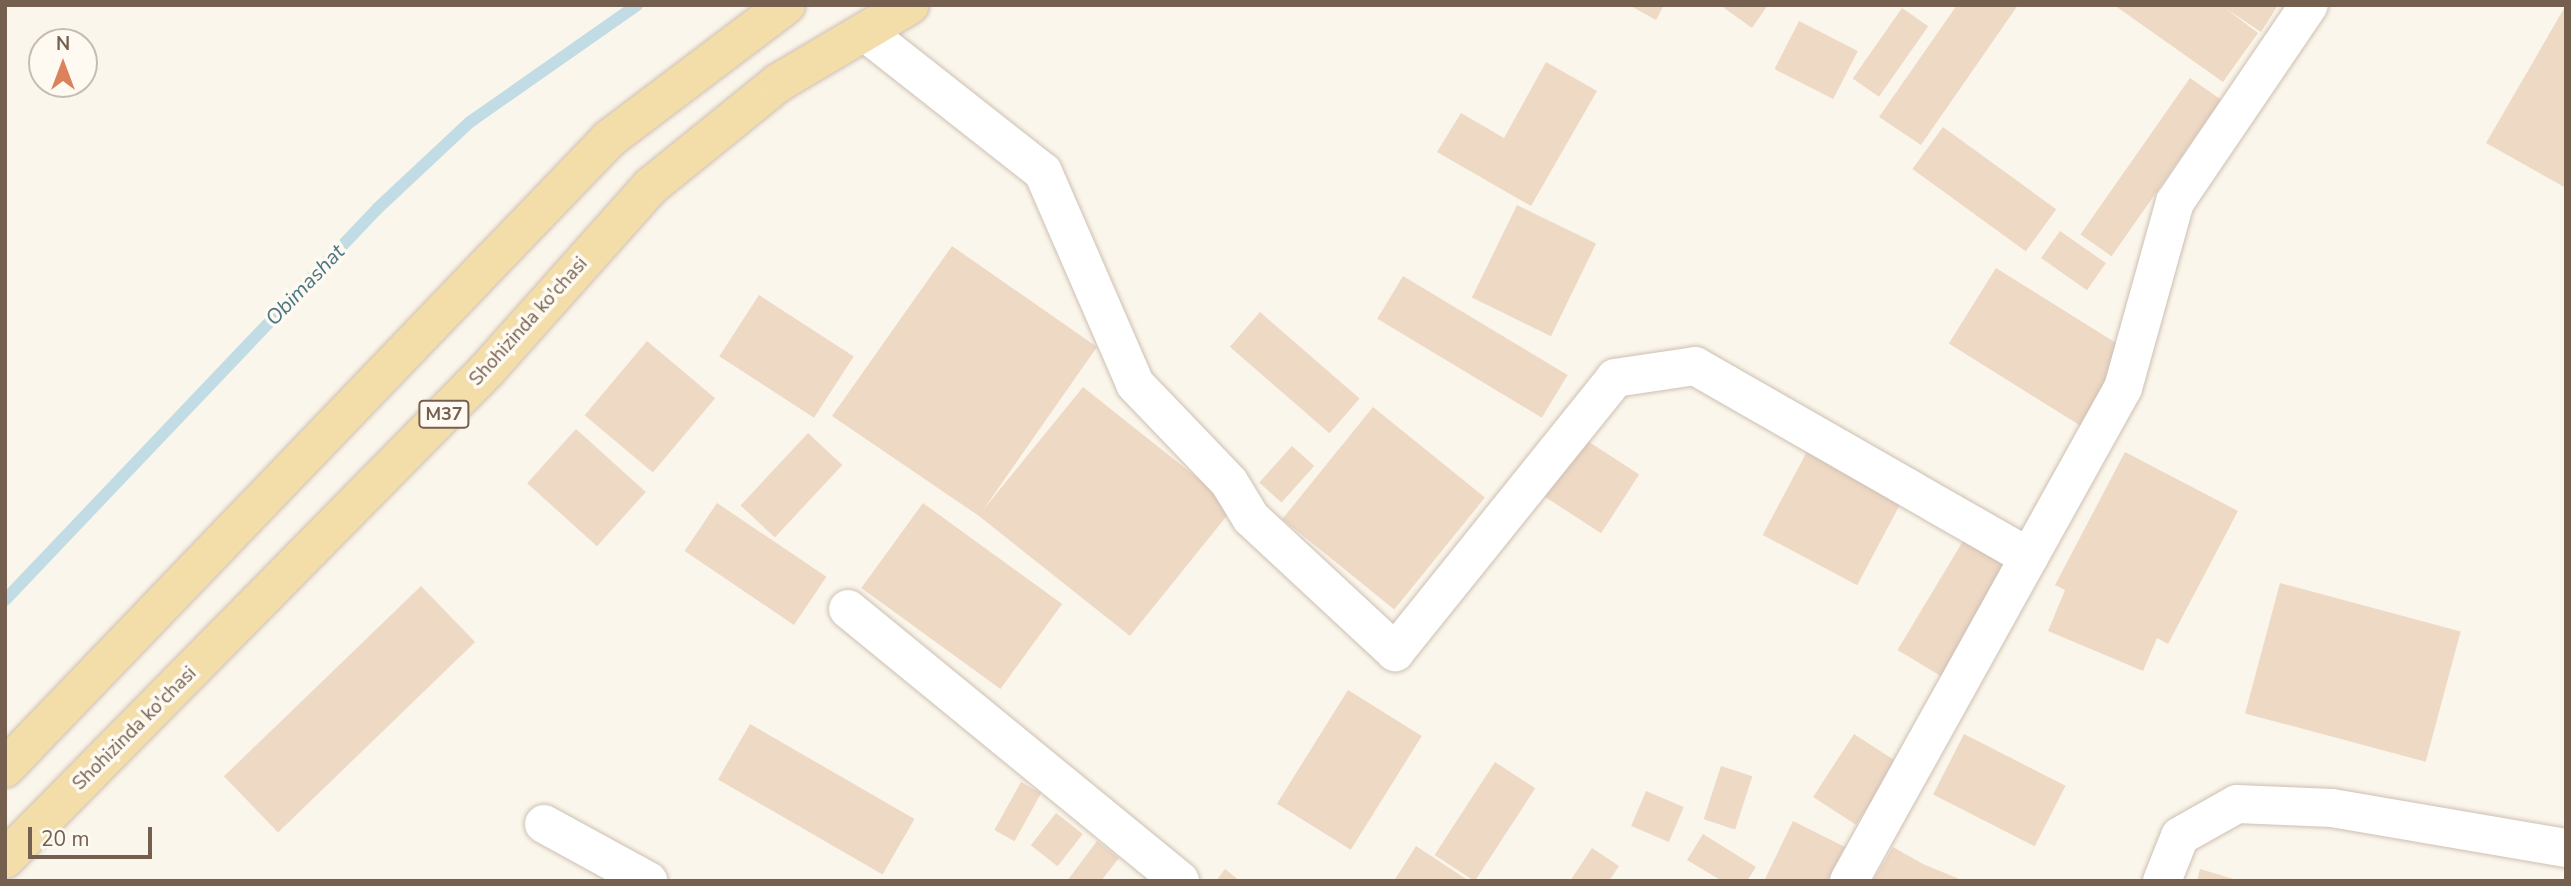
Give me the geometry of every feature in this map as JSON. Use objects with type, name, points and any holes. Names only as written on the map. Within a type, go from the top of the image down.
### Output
[{"type":"main road","points":[[5,768],[609,139],[786,5]]},
{"type":"main road","name":"Shohizinda ko'chasi","points":[[5,859],[487,370],[651,186],[778,83],[910,5]]},
{"type":"street","points":[[1849,881],[2123,388],[2175,202],[2309,5]]},
{"type":"street","points":[[865,32],[1043,172],[1135,384],[1229,482],[1251,518],[1395,652],[1615,378],[1695,366],[2029,557]]},
{"type":"street","points":[[848,609],[1180,881]]},
{"type":"street","points":[[2162,881],[2180,836],[2237,804],[2332,808],[2566,848]]},
{"type":"street","points":[[544,824],[648,881]]},
{"type":"building","points":[[1629,5],[1664,5],[1656,20]]},
{"type":"building","points":[[1720,5],[1768,5],[1752,28]]},
{"type":"building","points":[[1957,5],[2018,5],[1921,145],[1879,117]]},
{"type":"building","points":[[2114,5],[2278,5],[2261,32],[2225,8],[2258,33],[2223,82]]},
{"type":"building","points":[[2566,5],[2566,188],[2486,143]]},
{"type":"building","points":[[1902,8],[1928,26],[1879,97],[1853,78]]},
{"type":"building","points":[[1799,21],[1858,51],[1833,99],[1774,69]]},
{"type":"building","points":[[1546,62],[1597,91],[1531,206],[1437,152],[1461,113],[1504,138]]},
{"type":"building","points":[[2190,78],[2221,100],[2112,256],[2080,234]]},
{"type":"building","points":[[1943,127],[2056,209],[2026,251],[1912,169]]},
{"type":"building","points":[[1517,205],[1596,244],[1551,336],[1472,298]]},
{"type":"building","points":[[2060,231],[2106,263],[2087,290],[2041,258]]},
{"type":"building","points":[[952,246],[1097,347],[983,510],[1083,387],[1234,507],[1130,636],[979,516],[832,416]]},
{"type":"building","points":[[1996,268],[2133,353],[2085,429],[1949,343]]},
{"type":"building","points":[[1403,276],[1568,375],[1542,418],[1377,319]]},
{"type":"building","points":[[759,295],[854,357],[814,418],[719,356]]},
{"type":"building","points":[[1260,312],[1360,399],[1329,433],[1230,347]]},
{"type":"building","points":[[647,341],[715,398],[653,473],[585,415]]},
{"type":"building","points":[[1373,407],[1485,498],[1394,610],[1282,519]]},
{"type":"building","points":[[576,429],[646,492],[597,546],[527,483]]},
{"type":"building","points":[[808,433],[842,465],[775,537],[740,505]]},
{"type":"building","points":[[1583,438],[1639,474],[1601,533],[1545,497]]},
{"type":"building","points":[[1811,444],[1905,494],[1857,585],[1763,535]]},
{"type":"building","points":[[1292,446],[1314,466],[1282,502],[1259,482]]},
{"type":"building","points":[[2125,452],[2238,511],[2168,644],[2157,638],[2143,671],[2048,631],[2065,590],[2055,585]]},
{"type":"building","points":[[717,503],[826,577],[794,625],[685,551]]},
{"type":"building","points":[[923,503],[1062,604],[1000,689],[861,588]]},
{"type":"building","points":[[1966,536],[2011,563],[1942,677],[1897,650]]},
{"type":"building","points":[[2280,583],[2461,631],[2426,762],[2245,713]]},
{"type":"building","points":[[421,586],[475,642],[278,832],[224,776]]},
{"type":"building","points":[[1348,690],[1422,736],[1351,850],[1277,804]]},
{"type":"building","points":[[750,724],[915,819],[883,874],[718,779]]},
{"type":"building","points":[[1854,734],[1897,762],[1856,825],[1813,797]]},
{"type":"building","points":[[1964,734],[2066,786],[2035,846],[1933,795]]},
{"type":"building","points":[[1495,762],[1535,788],[1475,881],[1435,855]]},
{"type":"building","points":[[1721,766],[1752,776],[1735,829],[1704,819]]},
{"type":"building","points":[[1021,782],[1041,793],[1014,841],[994,830]]},
{"type":"building","points":[[1646,791],[1684,807],[1669,842],[1631,826]]},
{"type":"building","points":[[1056,813],[1083,834],[1058,866],[1031,845]]},
{"type":"building","points":[[1793,821],[1845,847],[1828,881],[1764,881]]},
{"type":"building","points":[[1703,834],[1756,867],[1747,881],[1722,881],[1687,860]]},
{"type":"building","points":[[1097,841],[1119,858],[1101,881],[1067,881]]},
{"type":"building","points":[[1416,846],[1469,881],[1394,881]]},
{"type":"building","points":[[1893,847],[1923,864],[1964,881],[1873,881]]},
{"type":"building","points":[[1592,848],[1619,866],[1609,881],[1570,881]]},
{"type":"building","points":[[1225,869],[1240,881],[1216,881]]},
{"type":"building","points":[[2200,869],[2237,880],[2197,881]]},
{"type":"waterway","name":"Obimashat","points":[[5,600],[378,208],[470,122],[637,5]]}]
